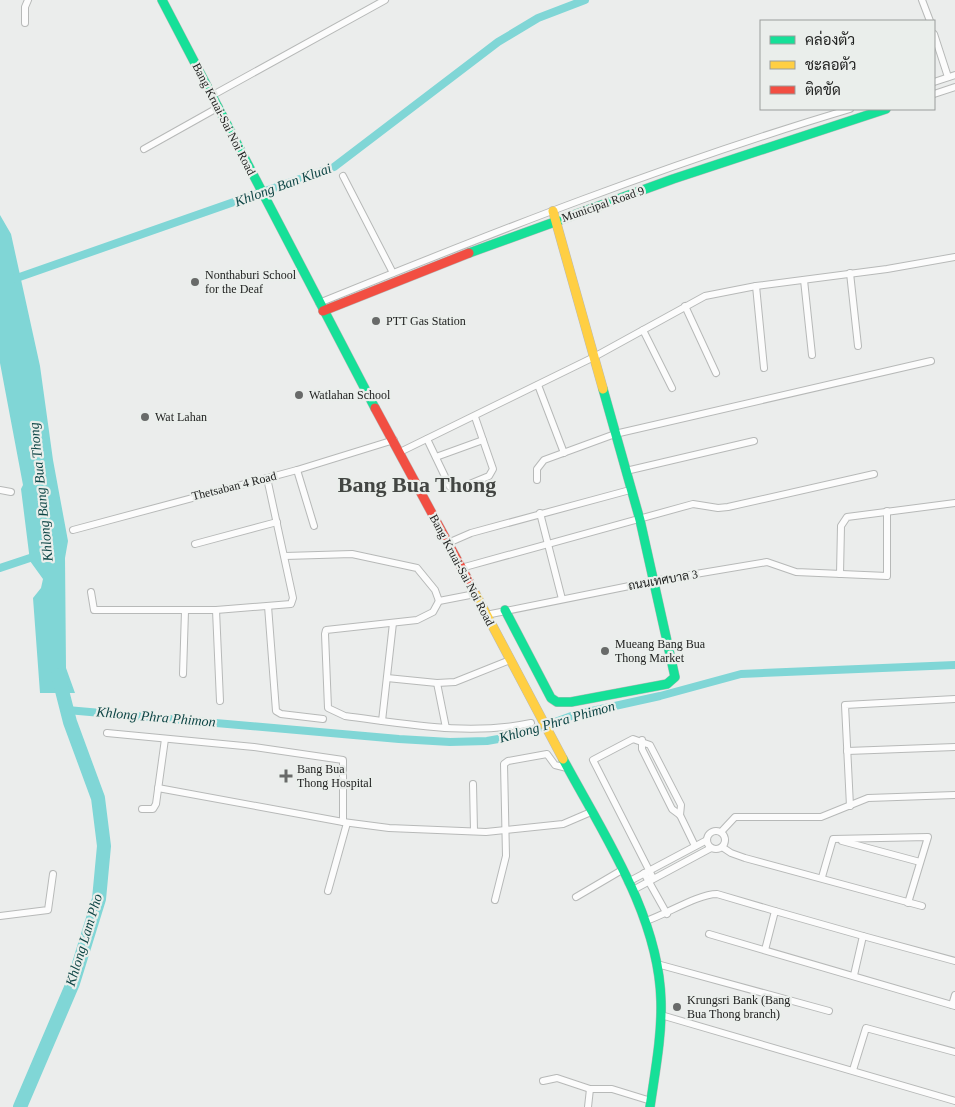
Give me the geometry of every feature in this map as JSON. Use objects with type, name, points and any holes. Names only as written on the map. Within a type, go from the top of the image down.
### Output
[{"type":"street","points":[[25,23],[25,7],[28,0]]},
{"type":"street","name":"Bang Kruai-Sai Noi Road","points":[[162,0],[219,106],[375,411],[394,440],[631,886],[646,921],[657,964],[661,1015],[650,1104]]},
{"type":"street","points":[[213,95],[385,0]]},
{"type":"street","points":[[922,0],[930,20]]},
{"type":"street","points":[[935,36],[952,76],[935,82]]},
{"type":"street","points":[[935,94],[955,87]]},
{"type":"street","points":[[144,149],[219,106]]},
{"type":"street","name":"Municipal Road 9","points":[[321,307],[393,273],[553,210],[750,139],[847,110]]},
{"type":"street","name":"Municipal Road 9","points":[[321,307],[556,220],[756,149],[883,110]]},
{"type":"street","points":[[343,176],[393,273]]},
{"type":"street","points":[[504,610],[551,698],[556,702],[571,702],[667,684],[676,677],[640,520],[630,490],[553,210]]},
{"type":"street","points":[[400,452],[475,417],[594,357],[705,296],[756,286],[850,274],[955,257]]},
{"type":"street","points":[[850,274],[858,346]]},
{"type":"street","points":[[804,280],[812,355]]},
{"type":"street","points":[[756,286],[764,368]]},
{"type":"street","points":[[685,306],[716,373]]},
{"type":"street","points":[[643,330],[672,388]]},
{"type":"street","points":[[537,480],[537,469],[544,460],[615,434],[931,361]]},
{"type":"street","points":[[538,385],[564,452]]},
{"type":"street","points":[[427,439],[450,487],[455,489],[489,476],[493,473],[475,417]]},
{"type":"street","name":"Thetsaban 4 Road","points":[[73,530],[297,470],[394,440]]},
{"type":"street","points":[[436,458],[483,440]]},
{"type":"street","points":[[626,472],[754,441]]},
{"type":"street","points":[[297,470],[314,526]]},
{"type":"street","points":[[461,568],[693,504],[704,504],[718,508],[728,507],[874,474]]},
{"type":"street","points":[[91,592],[94,610],[216,610],[290,604],[293,600],[285,556],[266,478]]},
{"type":"street","points":[[0,490],[11,492]]},
{"type":"street","points":[[448,543],[471,533],[630,490]]},
{"type":"street","points":[[840,574],[841,526],[843,520],[847,517],[955,503]]},
{"type":"street","name":"ถนนเทศบาล 3","points":[[486,615],[654,581],[767,562],[796,572],[887,576],[887,511]]},
{"type":"street","points":[[540,513],[562,599]]},
{"type":"street","points":[[195,544],[277,522]]},
{"type":"street","points":[[285,556],[352,554],[417,568],[435,590],[439,601]]},
{"type":"street","points":[[475,594],[439,601],[432,612],[426,617],[393,623],[328,629],[325,634],[328,708],[345,716],[446,728],[488,730],[531,723]]},
{"type":"street","points":[[268,606],[276,711],[281,714],[323,719]]},
{"type":"street","points":[[183,674],[185,610]]},
{"type":"street","points":[[216,610],[220,702]]},
{"type":"street","points":[[382,721],[393,623]]},
{"type":"street","points":[[387,678],[437,683],[466,680],[510,660]]},
{"type":"street","points":[[437,683],[446,728]]},
{"type":"street","points":[[850,806],[845,705],[955,699]]},
{"type":"street","points":[[107,733],[254,747],[343,760],[345,823],[328,891]]},
{"type":"street","points":[[142,809],[155,807],[164,739]]},
{"type":"street","points":[[667,914],[593,760],[630,740],[642,740],[650,745],[680,805],[680,815],[695,846]]},
{"type":"street","points":[[642,740],[642,749],[672,809],[680,815]]},
{"type":"street","points":[[847,751],[955,747]]},
{"type":"street","points":[[495,900],[506,856],[504,764],[508,761],[547,754],[555,765],[568,768]]},
{"type":"street","points":[[656,777],[664,773]]},
{"type":"street","points":[[473,784],[474,831]]},
{"type":"street","points":[[158,788],[345,823],[389,828],[474,831],[506,830],[562,824],[591,812]]},
{"type":"street","points":[[721,832],[735,817],[821,816],[868,798],[955,795]]},
{"type":"street","points":[[631,886],[647,872],[707,840],[713,831],[721,832]]},
{"type":"street","points":[[721,832],[725,839],[722,847]]},
{"type":"street","points":[[833,839],[928,837],[908,902]]},
{"type":"street","points":[[822,877],[833,839]]},
{"type":"street","points":[[833,839],[920,862]]},
{"type":"street","points":[[707,840],[711,848]]},
{"type":"street","points":[[631,886],[651,880],[711,848],[717,849],[722,847]]},
{"type":"street","points":[[722,847],[731,853],[745,858],[822,877],[922,906]]},
{"type":"street","points":[[576,897],[622,870]]},
{"type":"street","points":[[0,916],[48,910],[53,874]]},
{"type":"street","points":[[646,921],[667,914],[709,894],[717,894],[955,961]]},
{"type":"street","points":[[765,950],[775,911]]},
{"type":"street","points":[[709,934],[854,975],[953,1006],[955,995]]},
{"type":"street","points":[[854,975],[863,936]]},
{"type":"street","points":[[657,964],[829,1011]]},
{"type":"street","points":[[661,1015],[955,1101]]},
{"type":"street","points":[[853,1070],[866,1028],[955,1052]]},
{"type":"street","points":[[543,1081],[557,1078],[572,1081],[590,1089],[612,1089],[650,1104]]},
{"type":"street","points":[[588,1107],[590,1089]]},
{"type":"water","name":"Khlong Bang Bua Thong","points":[[0,215],[11,234],[40,366],[53,460],[68,541],[65,558],[66,668],[75,693],[40,693],[33,598],[41,588],[43,579],[30,561],[21,489],[23,485],[0,363]]},
{"type":"waterway","name":"Khlong Ban Kluai","points":[[11,280],[334,167],[498,42],[538,18],[585,0]]},
{"type":"waterway","name":"Khlong Bang Bua Thong","points":[[0,568],[39,555]]},
{"type":"waterway","name":"Khlong Phra Phimon","points":[[67,710],[399,739],[450,742],[487,741],[520,735],[574,715],[660,696],[741,674],[955,665]]},
{"type":"waterway","name":"Khlong Lam Pho","points":[[20,1107],[73,983],[99,899],[104,846],[98,798],[70,722],[58,675]]},
{"type":"traffic: fast","points":[[162,0],[375,408]]},
{"type":"traffic: fast","points":[[469,253],[673,179],[883,110]]},
{"type":"traffic: fast","points":[[505,610],[551,698],[557,702],[571,702],[667,684],[675,677],[640,520],[603,389]]},
{"type":"traffic: fast","points":[[563,759],[626,875],[650,937],[658,969],[661,1001],[658,1054],[650,1107]]},
{"type":"traffic: slow","points":[[553,211],[603,389]]},
{"type":"traffic: slow","points":[[474,591],[563,759]]},
{"type":"traffic: jam","points":[[323,311],[469,253]]},
{"type":"traffic: jam","points":[[375,408],[474,591]]},
{"type":"place","name":"Nonthaburi School for the Deaf","points":[[195,282]]},
{"type":"place","name":"PTT Gas Station","points":[[376,321]]},
{"type":"place","name":"Watlahan School","points":[[299,395]]},
{"type":"place","name":"Wat Lahan","points":[[145,417]]},
{"type":"place","name":"Mueang Bang Bua Thong Market","points":[[605,651]]},
{"type":"place","name":"Bang Bua Thong Hospital","points":[[286,776]]},
{"type":"place","name":"Krungsri Bank (Bang Bua Thong branch)","points":[[677,1007]]},
{"type":"district","name":"Bang Bua Thong","points":[[417,484]]}]
